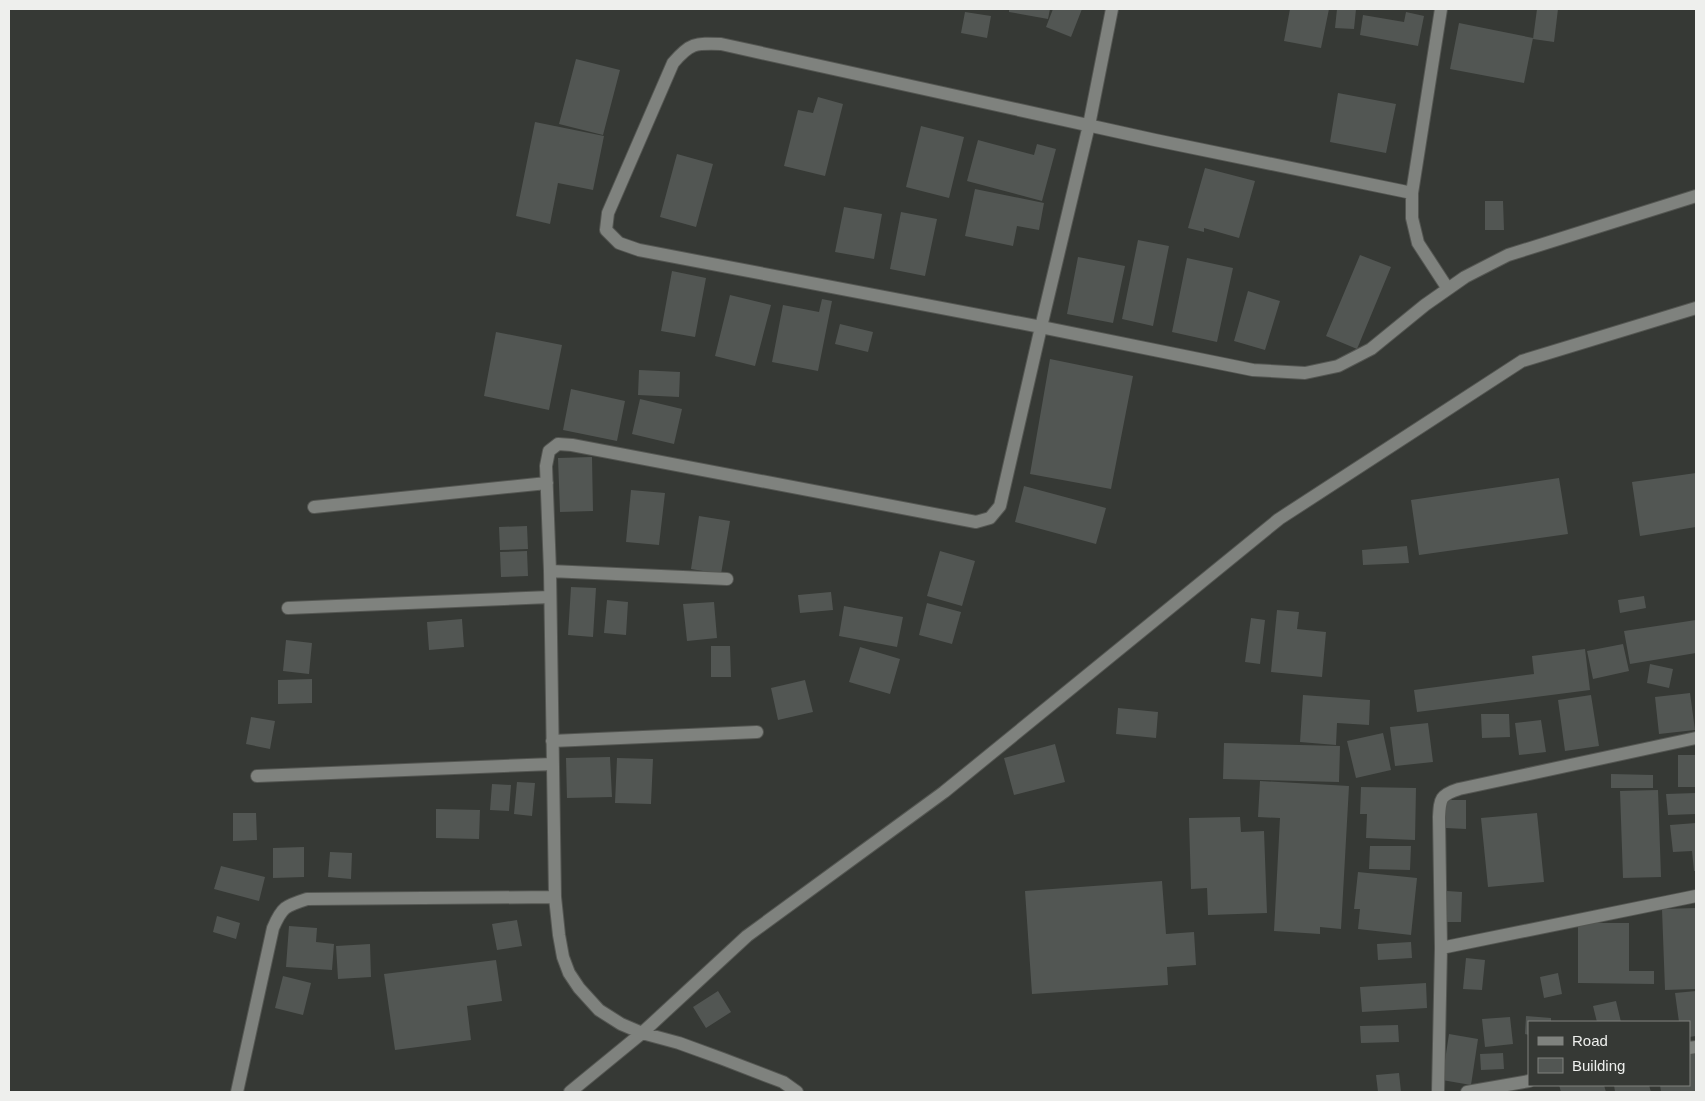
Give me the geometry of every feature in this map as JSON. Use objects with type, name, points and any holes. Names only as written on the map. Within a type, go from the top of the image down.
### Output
[{"type":"street","points":[[797,1092],[679,1043],[642,1033],[621,1024],[599,1010],[579,988],[569,972],[563,957],[555,897],[550,571],[546,484],[546,466],[549,451],[558,444],[976,522],[990,518],[1000,506],[1089,126],[1112,9]]},
{"type":"street","points":[[1441,9],[1412,193],[1412,218],[1418,243],[1448,289]]},
{"type":"street","points":[[1412,193],[1089,126],[721,44],[700,43],[686,49],[673,63],[608,213],[606,230],[619,243],[639,250],[1041,327],[1253,370],[1306,373],[1338,366],[1371,350],[1425,305],[1465,277],[1508,255],[1696,196]]},
{"type":"street","points":[[570,1092],[642,1033],[746,936],[944,792],[1279,519],[1522,361],[1696,308]]},
{"type":"street","points":[[314,507],[546,484]]},
{"type":"street","points":[[550,571],[727,579]]},
{"type":"street","points":[[288,608],[550,597]]},
{"type":"street","points":[[552,741],[757,732]]},
{"type":"street","points":[[1438,1092],[1441,948],[1439,817],[1440,803],[1446,793],[1696,738]]},
{"type":"street","points":[[257,776],[553,764]]},
{"type":"street","points":[[1441,948],[1696,896]]},
{"type":"street","points":[[237,1092],[273,928],[279,913],[290,904],[307,900],[555,897]]},
{"type":"street","points":[[1466,1092],[1528,1081]]},
{"type":"building","points":[[1009,9],[1050,9],[1048,19],[1009,12]]},
{"type":"building","points":[[1053,9],[1082,9],[1071,37],[1046,27]]},
{"type":"building","points":[[1290,9],[1329,9],[1321,48],[1284,41]]},
{"type":"building","points":[[1337,9],[1356,9],[1354,29],[1335,28]]},
{"type":"building","points":[[1537,9],[1558,9],[1554,42],[1533,39]]},
{"type":"building","points":[[965,12],[991,16],[987,38],[961,33]]},
{"type":"building","points":[[1406,12],[1424,16],[1418,46],[1360,35],[1363,15],[1404,22]]},
{"type":"building","points":[[1459,23],[1533,38],[1524,83],[1450,69]]},
{"type":"building","points":[[576,59],[620,70],[603,135],[559,124]]},
{"type":"building","points":[[1338,93],[1396,104],[1386,153],[1330,142]]},
{"type":"building","points":[[818,97],[843,104],[825,176],[784,166],[798,110],[813,113]]},
{"type":"building","points":[[535,122],[604,136],[593,190],[558,183],[550,224],[516,216]]},
{"type":"building","points":[[921,126],[964,137],[949,198],[906,187]]},
{"type":"building","points":[[978,140],[1034,155],[1037,144],[1056,149],[1042,201],[967,181]]},
{"type":"building","points":[[677,154],[713,164],[696,227],[660,217]]},
{"type":"building","points":[[1205,168],[1255,181],[1239,238],[1204,228],[1204,232],[1188,228]]},
{"type":"building","points":[[975,189],[1044,203],[1039,230],[1017,226],[1013,246],[965,236]]},
{"type":"building","points":[[1485,201],[1503,201],[1504,230],[1485,230]]},
{"type":"building","points":[[844,207],[882,214],[874,259],[835,252]]},
{"type":"building","points":[[901,212],[937,219],[925,276],[890,269]]},
{"type":"building","points":[[1138,240],[1169,246],[1153,326],[1122,319]]},
{"type":"building","points":[[1360,255],[1391,267],[1357,349],[1326,336]]},
{"type":"building","points":[[1078,257],[1125,266],[1113,323],[1067,314]]},
{"type":"building","points":[[1187,258],[1233,268],[1217,342],[1172,332]]},
{"type":"building","points":[[672,271],[706,278],[695,337],[661,331]]},
{"type":"building","points":[[1248,291],[1280,301],[1265,350],[1234,341]]},
{"type":"building","points":[[730,295],[771,305],[755,366],[715,356]]},
{"type":"building","points":[[822,299],[832,301],[818,371],[772,362],[783,305],[819,312]]},
{"type":"building","points":[[840,324],[873,332],[868,352],[835,344]]},
{"type":"building","points":[[496,332],[562,345],[549,410],[484,396]]},
{"type":"building","points":[[1050,359],[1133,376],[1111,489],[1030,474]]},
{"type":"building","points":[[639,370],[680,372],[679,397],[638,395]]},
{"type":"building","points":[[571,389],[625,401],[617,441],[563,430]]},
{"type":"building","points":[[640,399],[682,409],[674,444],[632,434]]},
{"type":"building","points":[[592,457],[593,511],[560,512],[558,458]]},
{"type":"building","points":[[1696,473],[1696,527],[1640,536],[1632,482]]},
{"type":"building","points":[[1559,478],[1568,534],[1419,555],[1411,500]]},
{"type":"building","points":[[1024,486],[1106,508],[1096,544],[1015,522]]},
{"type":"building","points":[[631,490],[665,493],[659,545],[626,542]]},
{"type":"building","points":[[699,516],[730,521],[721,574],[691,569]]},
{"type":"building","points":[[527,526],[528,549],[500,550],[499,527]]},
{"type":"building","points":[[1407,546],[1409,563],[1363,565],[1362,550]]},
{"type":"building","points":[[527,551],[528,576],[501,577],[500,552]]},
{"type":"building","points":[[940,551],[975,561],[962,606],[927,596]]},
{"type":"building","points":[[571,587],[596,588],[593,637],[568,635]]},
{"type":"building","points":[[831,592],[833,610],[800,613],[798,595]]},
{"type":"building","points":[[1644,596],[1646,608],[1620,613],[1618,600]]},
{"type":"building","points":[[607,600],[628,602],[626,635],[604,633]]},
{"type":"building","points":[[714,602],[717,638],[687,641],[683,604]]},
{"type":"building","points":[[927,603],[961,612],[952,644],[919,635]]},
{"type":"building","points":[[844,606],[903,617],[897,647],[839,636]]},
{"type":"building","points":[[1277,610],[1299,612],[1297,629],[1326,632],[1322,677],[1271,672]]},
{"type":"building","points":[[1251,618],[1265,620],[1260,664],[1245,662]]},
{"type":"building","points":[[462,619],[464,647],[429,650],[427,622]]},
{"type":"building","points":[[1696,620],[1696,653],[1630,664],[1624,631]]},
{"type":"building","points":[[286,640],[312,643],[309,674],[283,671]]},
{"type":"building","points":[[1623,644],[1629,671],[1593,679],[1587,651]]},
{"type":"building","points":[[711,646],[730,646],[731,677],[711,677]]},
{"type":"building","points":[[860,647],[900,659],[890,694],[849,682]]},
{"type":"building","points":[[1585,649],[1590,690],[1417,712],[1414,690],[1534,674],[1532,656]]},
{"type":"building","points":[[1650,664],[1673,669],[1669,688],[1647,683]]},
{"type":"building","points":[[312,679],[312,703],[278,704],[278,680]]},
{"type":"building","points":[[805,680],[813,712],[778,720],[771,688]]},
{"type":"building","points":[[1690,693],[1695,730],[1659,734],[1655,697]]},
{"type":"building","points":[[1303,695],[1370,700],[1369,725],[1337,723],[1336,745],[1300,742]]},
{"type":"building","points":[[1591,695],[1599,746],[1565,751],[1558,700]]},
{"type":"building","points":[[1118,708],[1158,712],[1156,738],[1116,734]]},
{"type":"building","points":[[1481,714],[1509,714],[1510,737],[1482,738]]},
{"type":"building","points":[[251,717],[275,721],[270,749],[246,744]]},
{"type":"building","points":[[1541,720],[1546,752],[1519,755],[1515,723]]},
{"type":"building","points":[[1428,723],[1433,762],[1395,766],[1390,727]]},
{"type":"building","points":[[1383,733],[1391,770],[1356,778],[1347,741]]},
{"type":"building","points":[[1224,743],[1340,746],[1339,782],[1223,779]]},
{"type":"building","points":[[1055,744],[1065,782],[1014,795],[1004,758]]},
{"type":"building","points":[[1678,755],[1696,755],[1696,787],[1678,787]]},
{"type":"building","points":[[610,757],[612,797],[567,798],[566,758]]},
{"type":"building","points":[[617,758],[653,759],[651,804],[615,803]]},
{"type":"building","points":[[1611,774],[1653,775],[1653,788],[1611,788]]},
{"type":"building","points":[[1260,781],[1349,786],[1341,929],[1320,927],[1320,934],[1274,931],[1280,818],[1258,817]]},
{"type":"building","points":[[517,782],[535,783],[532,816],[514,814]]},
{"type":"building","points":[[492,784],[511,785],[509,811],[490,810]]},
{"type":"building","points":[[1361,787],[1416,788],[1415,840],[1366,838],[1367,814],[1360,814]]},
{"type":"building","points":[[1658,790],[1661,877],[1623,878],[1620,791]]},
{"type":"building","points":[[1696,793],[1696,814],[1668,815],[1666,794]]},
{"type":"building","points":[[1446,800],[1466,800],[1466,829],[1446,828]]},
{"type":"building","points":[[436,809],[480,810],[479,839],[436,838]]},
{"type":"building","points":[[233,813],[256,813],[257,840],[233,841]]},
{"type":"building","points":[[1537,813],[1544,882],[1488,887],[1481,818]]},
{"type":"building","points":[[1240,817],[1241,832],[1264,831],[1267,913],[1208,915],[1207,888],[1191,889],[1189,818]]},
{"type":"building","points":[[1696,823],[1696,871],[1694,871],[1692,851],[1673,852],[1670,825]]},
{"type":"building","points":[[1370,846],[1411,846],[1410,870],[1369,869]]},
{"type":"building","points":[[304,847],[304,877],[273,878],[273,848]]},
{"type":"building","points":[[330,852],[352,853],[351,879],[328,877]]},
{"type":"building","points":[[221,866],[265,877],[259,901],[214,889]]},
{"type":"building","points":[[1358,872],[1417,878],[1411,935],[1358,929],[1360,909],[1354,909]]},
{"type":"building","points":[[1162,881],[1166,934],[1194,932],[1196,965],[1167,967],[1168,985],[1032,994],[1025,891]]},
{"type":"building","points":[[1447,891],[1462,892],[1461,922],[1446,922]]},
{"type":"building","points":[[1696,908],[1696,989],[1665,990],[1662,909]]},
{"type":"building","points":[[217,916],[240,923],[236,939],[213,932]]},
{"type":"building","points":[[517,920],[522,946],[497,950],[492,924]]},
{"type":"building","points":[[1578,923],[1629,923],[1629,971],[1654,971],[1654,984],[1578,983]]},
{"type":"building","points":[[289,926],[317,928],[316,942],[334,944],[332,970],[286,967]]},
{"type":"building","points":[[1411,942],[1412,958],[1378,960],[1377,944]]},
{"type":"building","points":[[370,944],[371,977],[338,979],[336,946]]},
{"type":"building","points":[[1466,958],[1485,960],[1482,990],[1463,989]]},
{"type":"building","points":[[496,960],[502,1001],[467,1006],[471,1040],[395,1050],[384,974]]},
{"type":"building","points":[[1558,973],[1562,994],[1544,998],[1540,977]]},
{"type":"building","points":[[283,976],[311,983],[303,1015],[275,1008]]},
{"type":"building","points":[[1426,983],[1427,1008],[1362,1012],[1360,987]]},
{"type":"building","points":[[718,991],[731,1012],[706,1028],[693,1007]]},
{"type":"building","points":[[1696,991],[1696,1036],[1690,1037],[1690,1021],[1679,1021],[1675,993]]},
{"type":"building","points":[[1616,1001],[1621,1021],[1597,1021],[1593,1006]]},
{"type":"building","points":[[1526,1016],[1551,1018],[1551,1021],[1528,1021],[1528,1035],[1525,1034]]},
{"type":"building","points":[[1510,1017],[1513,1044],[1485,1047],[1482,1019]]},
{"type":"building","points":[[1398,1025],[1399,1042],[1361,1043],[1360,1026]]},
{"type":"building","points":[[1449,1034],[1478,1039],[1471,1085],[1442,1080]]},
{"type":"building","points":[[1696,1051],[1696,1092],[1661,1092],[1660,1086],[1690,1086],[1690,1052]]},
{"type":"building","points":[[1503,1053],[1504,1069],[1481,1070],[1480,1054]]},
{"type":"building","points":[[1399,1073],[1401,1092],[1378,1092],[1376,1075]]},
{"type":"building","points":[[1559,1086],[1604,1086],[1606,1092],[1561,1092]]},
{"type":"building","points":[[1614,1086],[1649,1086],[1651,1092],[1615,1092]]}]
